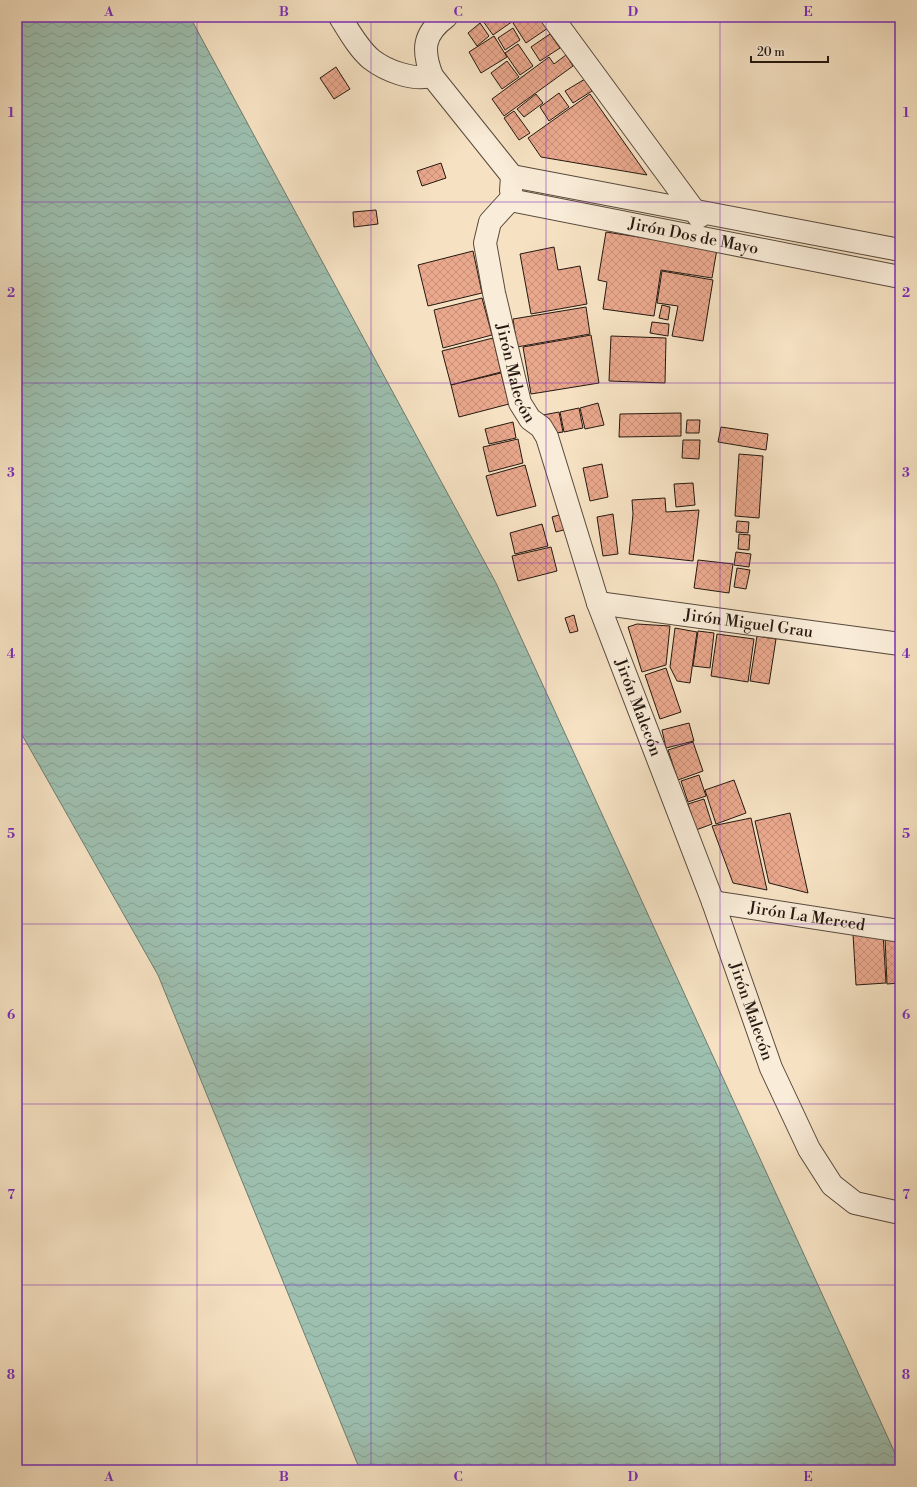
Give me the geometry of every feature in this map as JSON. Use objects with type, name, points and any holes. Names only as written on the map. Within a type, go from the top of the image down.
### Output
[{"type":"street","points":[[340,17],[354,39],[372,59],[399,74],[423,78],[432,76]]},
{"type":"street","points":[[446,17],[426,39],[426,59],[432,76],[512,176],[510,200]]},
{"type":"street","points":[[552,17],[696,212],[714,240]]},
{"type":"street","name":"Jirón Dos de Mayo","points":[[512,176],[900,250]]},
{"type":"street","name":"Jirón Dos de Mayo","points":[[510,200],[900,277]]},
{"type":"street","name":"Jirón Malecón","points":[[510,200],[490,222],[485,243],[494,293],[520,403],[530,419],[541,427],[548,437],[598,603],[713,902],[771,1068],[806,1142],[832,1185],[855,1203],[900,1213]]},
{"type":"street","name":"Jirón Miguel Grau","points":[[598,603],[900,644]]},
{"type":"street","name":"Jirón La Merced","points":[[713,902],[900,931]]},
{"type":"water","points":[[17,17],[190,17],[496,583],[900,1464],[900,1470],[360,1470],[158,975],[17,726]]},
{"type":"building","points":[[489,17],[509,17],[513,21],[493,35],[483,21]]},
{"type":"building","points":[[522,17],[541,17],[548,28],[526,43],[513,23]]},
{"type":"building","points":[[480,23],[489,36],[477,46],[468,33]]},
{"type":"building","points":[[513,28],[520,40],[505,50],[498,38]]},
{"type":"building","points":[[550,34],[560,48],[540,61],[531,47]]},
{"type":"building","points":[[494,36],[507,57],[481,73],[469,52]]},
{"type":"building","points":[[518,44],[533,66],[520,75],[505,53]]},
{"type":"building","points":[[566,55],[573,66],[504,116],[492,99],[549,57],[554,64]]},
{"type":"building","points":[[507,61],[519,77],[502,89],[491,73]]},
{"type":"building","points":[[336,67],[350,89],[334,99],[320,78]]},
{"type":"building","points":[[585,79],[592,91],[573,103],[565,91]]},
{"type":"building","points":[[559,93],[569,107],[549,121],[540,107]]},
{"type":"building","points":[[536,94],[543,103],[524,117],[517,109]]},
{"type":"building","points":[[590,94],[647,175],[541,157],[528,138]]},
{"type":"building","points":[[514,111],[530,133],[519,140],[504,118]]},
{"type":"building","points":[[441,163],[446,178],[422,186],[417,171]]},
{"type":"building","points":[[376,210],[378,224],[354,227],[353,212]]},
{"type":"building","points":[[606,232],[717,249],[712,278],[661,270],[654,316],[603,309],[607,282],[598,280]]},
{"type":"building","points":[[554,247],[558,270],[580,266],[587,304],[531,314],[520,254]]},
{"type":"building","points":[[473,251],[482,293],[428,306],[418,265]]},
{"type":"building","points":[[662,271],[713,280],[703,341],[672,336],[678,306],[657,303]]},
{"type":"building","points":[[482,298],[492,335],[443,348],[434,310]]},
{"type":"building","points":[[662,305],[670,307],[668,320],[659,318]]},
{"type":"building","points":[[586,307],[590,334],[517,347],[513,319]]},
{"type":"building","points":[[652,322],[669,324],[668,336],[650,333]]},
{"type":"building","points":[[591,335],[599,383],[531,394],[523,347]]},
{"type":"building","points":[[611,336],[666,338],[665,383],[609,381]]},
{"type":"building","points":[[493,338],[501,372],[451,385],[442,351]]},
{"type":"building","points":[[501,373],[509,404],[459,417],[451,385]]},
{"type":"building","points":[[598,403],[604,425],[585,429],[580,408]]},
{"type":"building","points":[[579,408],[583,428],[564,432],[560,412]]},
{"type":"building","points":[[559,412],[563,432],[550,434],[543,415]]},
{"type":"building","points":[[681,413],[681,436],[619,437],[620,414]]},
{"type":"building","points":[[687,420],[700,420],[699,433],[686,433]]},
{"type":"building","points":[[513,422],[516,438],[489,444],[485,429]]},
{"type":"building","points":[[721,427],[768,434],[766,450],[718,442]]},
{"type":"building","points":[[518,439],[523,463],[489,472],[483,447]]},
{"type":"building","points":[[683,440],[700,440],[699,459],[682,458]]},
{"type":"building","points":[[739,454],[763,456],[759,518],[735,516]]},
{"type":"building","points":[[602,464],[608,497],[590,501],[583,468]]},
{"type":"building","points":[[525,465],[536,506],[497,516],[486,476]]},
{"type":"building","points":[[693,483],[695,505],[676,507],[674,484]]},
{"type":"building","points":[[665,498],[666,512],[699,510],[693,561],[629,554],[633,514],[632,500]]},
{"type":"building","points":[[562,514],[567,529],[556,532],[552,517]]},
{"type":"building","points":[[613,514],[618,554],[603,556],[597,517]]},
{"type":"building","points":[[737,521],[749,522],[748,533],[736,532]]},
{"type":"building","points":[[542,524],[548,546],[515,554],[510,533]]},
{"type":"building","points":[[739,534],[750,535],[749,550],[738,549]]},
{"type":"building","points":[[551,547],[557,571],[518,581],[512,556]]},
{"type":"building","points":[[736,552],[751,554],[749,567],[734,565]]},
{"type":"building","points":[[698,560],[733,564],[729,593],[694,588]]},
{"type":"building","points":[[737,568],[750,570],[746,589],[734,587]]},
{"type":"building","points":[[574,615],[578,631],[570,633],[565,618]]},
{"type":"building","points":[[637,624],[670,626],[666,665],[642,672],[628,627]]},
{"type":"building","points":[[675,628],[697,632],[690,683],[677,681],[670,667]]},
{"type":"building","points":[[698,631],[714,633],[710,668],[693,666]]},
{"type":"building","points":[[717,634],[754,639],[748,682],[711,676]]},
{"type":"building","points":[[757,636],[776,639],[769,684],[750,681]]},
{"type":"building","points":[[666,668],[681,712],[660,719],[645,675]]},
{"type":"building","points":[[689,723],[694,741],[666,748],[662,730]]},
{"type":"building","points":[[693,742],[703,771],[678,780],[668,750]]},
{"type":"building","points":[[699,775],[706,796],[688,802],[681,781]]},
{"type":"building","points":[[734,780],[746,813],[716,824],[705,790]]},
{"type":"building","points":[[704,799],[712,824],[696,830],[688,804]]},
{"type":"building","points":[[790,813],[808,893],[769,883],[755,821]]},
{"type":"building","points":[[751,818],[767,890],[733,883],[712,826]]},
{"type":"building","points":[[883,933],[886,983],[856,985],[853,934]]},
{"type":"building","points":[[900,936],[900,983],[887,984],[885,937]]}]
